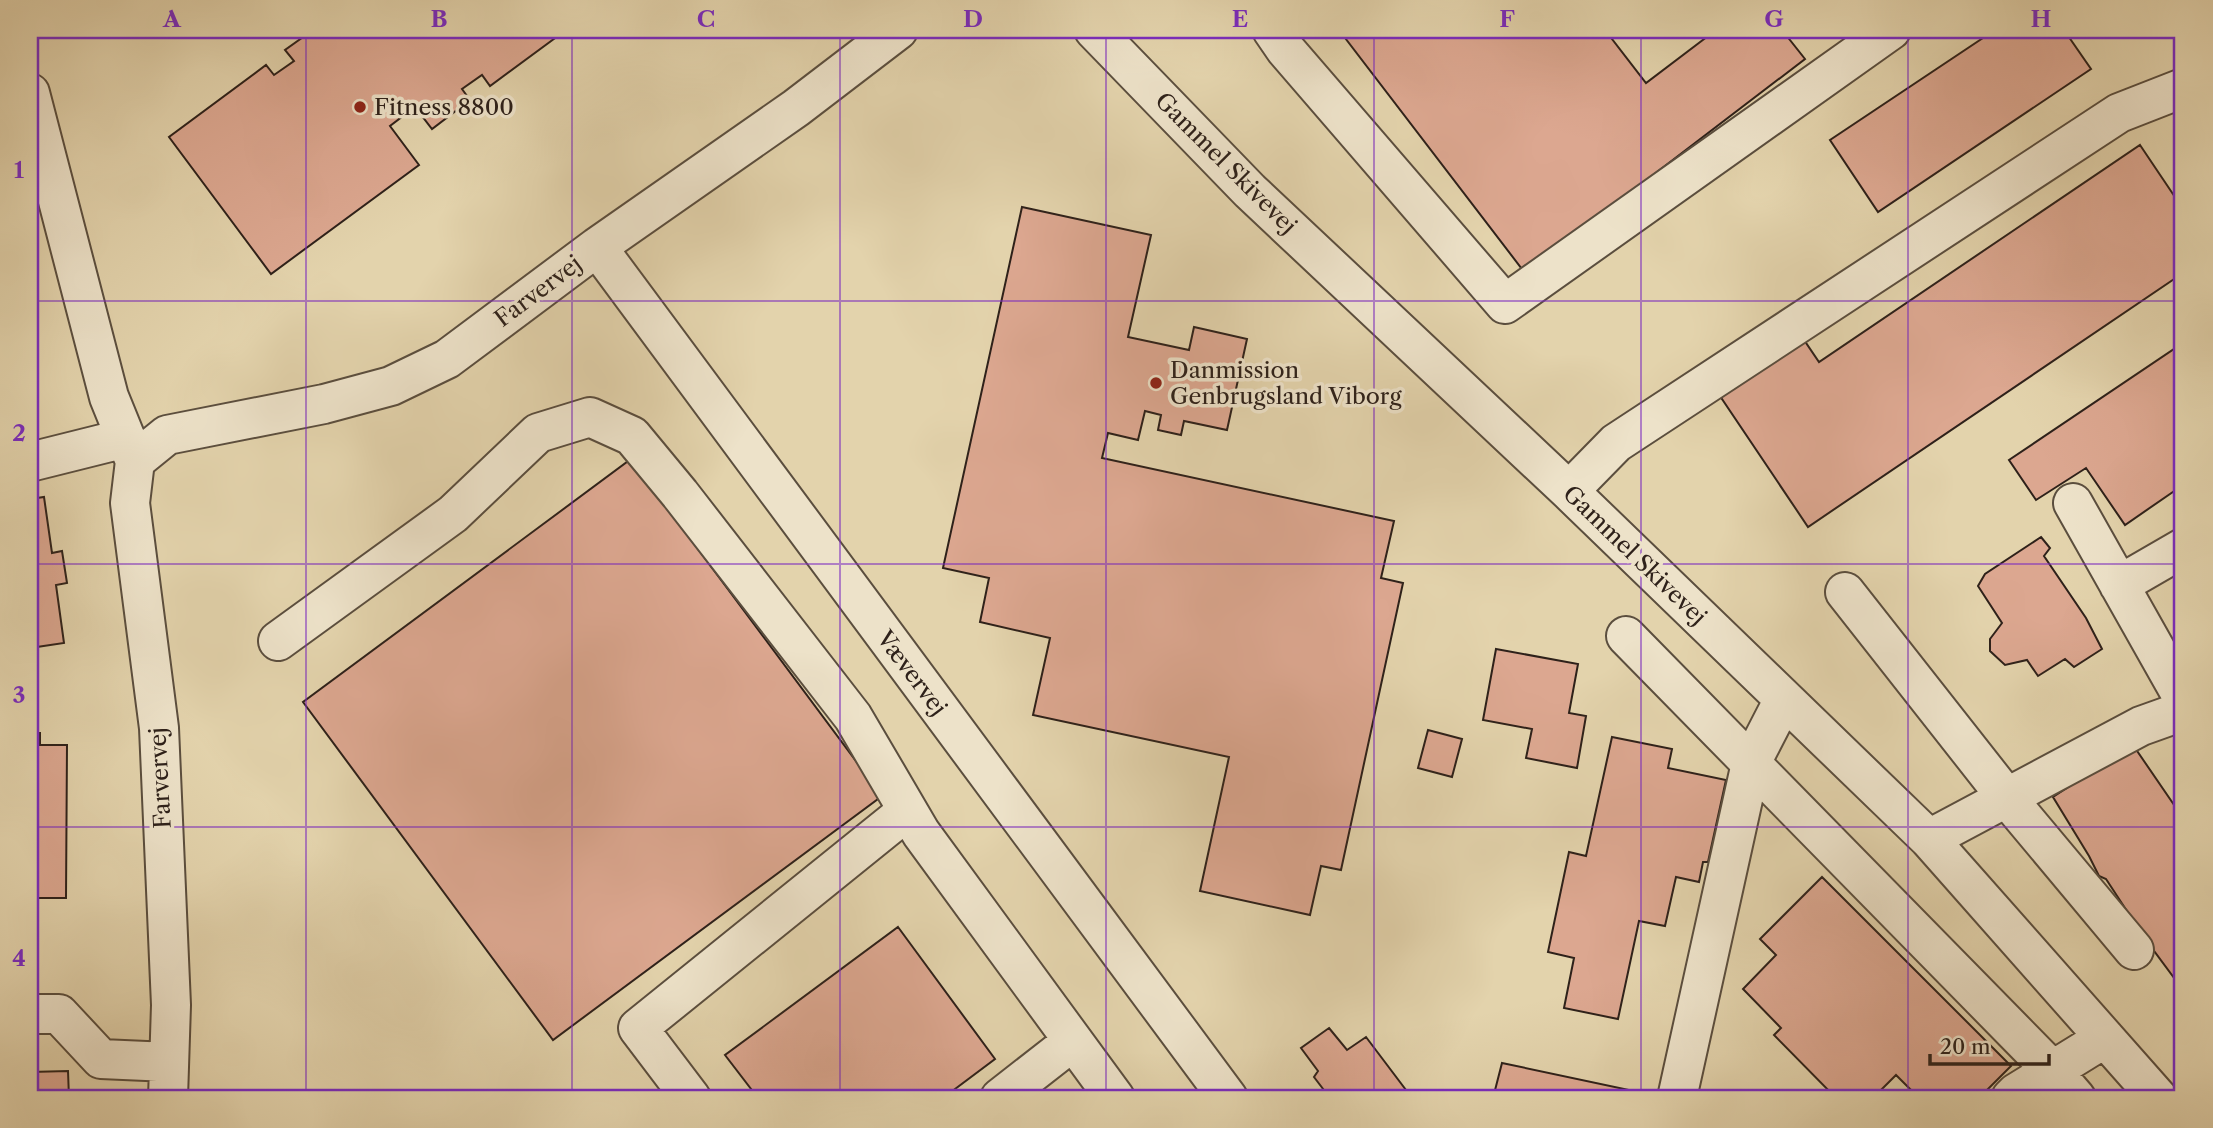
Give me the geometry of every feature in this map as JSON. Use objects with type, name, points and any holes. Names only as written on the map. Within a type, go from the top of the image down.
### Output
[{"type":"street","name":"Farvervej","points":[[168,1080],[171,1005],[159,728],[130,503],[131,449],[167,435],[324,404],[391,386],[447,359],[597,247],[796,108],[898,30]]},
{"type":"street","name":"Gammel Skivevej","points":[[1094,30],[1250,191],[1569,491],[1930,839],[2158,1098]]},
{"type":"street","points":[[1272,30],[1285,49],[1505,303],[1891,30]]},
{"type":"street","points":[[1569,491],[1616,443],[2119,113],[2183,88]]},
{"type":"street","points":[[30,93],[108,397],[131,449],[30,462]]},
{"type":"street","name":"Vævervej","points":[[597,247],[1228,1098]]},
{"type":"street","points":[[278,641],[453,514],[538,433],[590,417],[632,436],[853,717],[929,844],[1115,1098]]},
{"type":"street","points":[[2073,503],[2183,698]]},
{"type":"street","points":[[2119,585],[2183,548]]},
{"type":"street","points":[[1845,592],[2007,798],[2134,950]]},
{"type":"street","points":[[1626,636],[2064,1084]]},
{"type":"street","points":[[1677,1098],[1751,763],[1784,699]]},
{"type":"street","points":[[1930,839],[2141,726],[2183,711]]},
{"type":"street","points":[[691,1098],[638,1028],[907,811]]},
{"type":"street","points":[[30,1014],[59,1014],[101,1059],[168,1080]]},
{"type":"street","points":[[2011,1098],[2064,1084],[2105,1038]]},
{"type":"street","points":[[1000,1098],[1073,1041]]},
{"type":"building","points":[[313,30],[566,30],[490,86],[482,75],[462,89],[470,100],[432,129],[415,107],[390,126],[419,165],[271,274],[169,137],[266,65],[274,75],[294,61],[285,50]]},
{"type":"building","points":[[1339,30],[1605,30],[1646,83],[1716,30],[1782,30],[1805,59],[1525,273]]},
{"type":"building","points":[[1995,30],[2064,30],[2091,69],[1878,212],[1830,140]]},
{"type":"building","points":[[2140,145],[2183,209],[2183,273],[1808,527],[1720,396],[1804,340],[1819,362]]},
{"type":"building","points":[[1022,207],[1151,235],[1128,337],[1189,350],[1194,327],[1247,339],[1227,430],[1184,421],[1181,435],[1158,430],[1161,415],[1145,411],[1138,440],[1108,433],[1102,458],[1394,521],[1381,578],[1403,583],[1341,870],[1321,866],[1310,915],[1200,891],[1229,757],[1033,715],[1050,638],[980,622],[989,578],[943,568]]},
{"type":"building","points":[[2183,343],[2183,485],[2125,525],[2086,468],[2036,500],[2009,460]]},
{"type":"building","points":[[631,459],[882,796],[553,1040],[303,702]]},
{"type":"building","points":[[44,497],[52,553],[62,551],[67,583],[56,585],[64,643],[30,648],[30,499]]},
{"type":"building","points":[[2041,537],[2050,548],[2044,556],[2086,618],[2102,649],[2074,667],[2065,659],[2038,676],[2027,660],[2005,665],[1990,651],[1990,639],[2002,623],[1978,586],[1985,574]]},
{"type":"building","points":[[1496,649],[1578,664],[1569,713],[1586,716],[1577,768],[1526,758],[1532,729],[1483,720]]},
{"type":"building","points":[[1428,730],[1462,739],[1452,777],[1418,768]]},
{"type":"building","points":[[30,733],[40,733],[40,745],[67,745],[66,898],[30,898]]},
{"type":"building","points":[[1612,737],[1672,749],[1668,768],[1726,780],[1708,862],[1703,862],[1699,882],[1676,877],[1665,926],[1639,921],[1618,1019],[1564,1008],[1574,958],[1548,952],[1569,852],[1586,856]]},
{"type":"building","points":[[2133,745],[2183,818],[2183,990],[2154,951],[2150,952],[2138,928],[2106,879],[2099,876],[2053,797]]},
{"type":"building","points":[[1822,877],[2011,1066],[1979,1098],[1919,1098],[1896,1075],[1873,1098],[1836,1098],[1774,1035],[1781,1028],[1743,989],[1776,955],[1760,939]]},
{"type":"building","points":[[898,927],[995,1059],[943,1098],[758,1098],[725,1055]]},
{"type":"building","points":[[1329,1028],[1347,1050],[1366,1037],[1412,1098],[1330,1098],[1314,1077],[1318,1071],[1301,1048]]},
{"type":"building","points":[[1502,1063],[1629,1090],[1628,1098],[1493,1098]]},
{"type":"building","points":[[68,1071],[69,1098],[30,1098],[30,1072]]},
{"type":"place","name":"Fitness 8800","points":[[360,107]]},
{"type":"place","name":"Danmission Genbrugsland Viborg","points":[[1156,383]]}]
